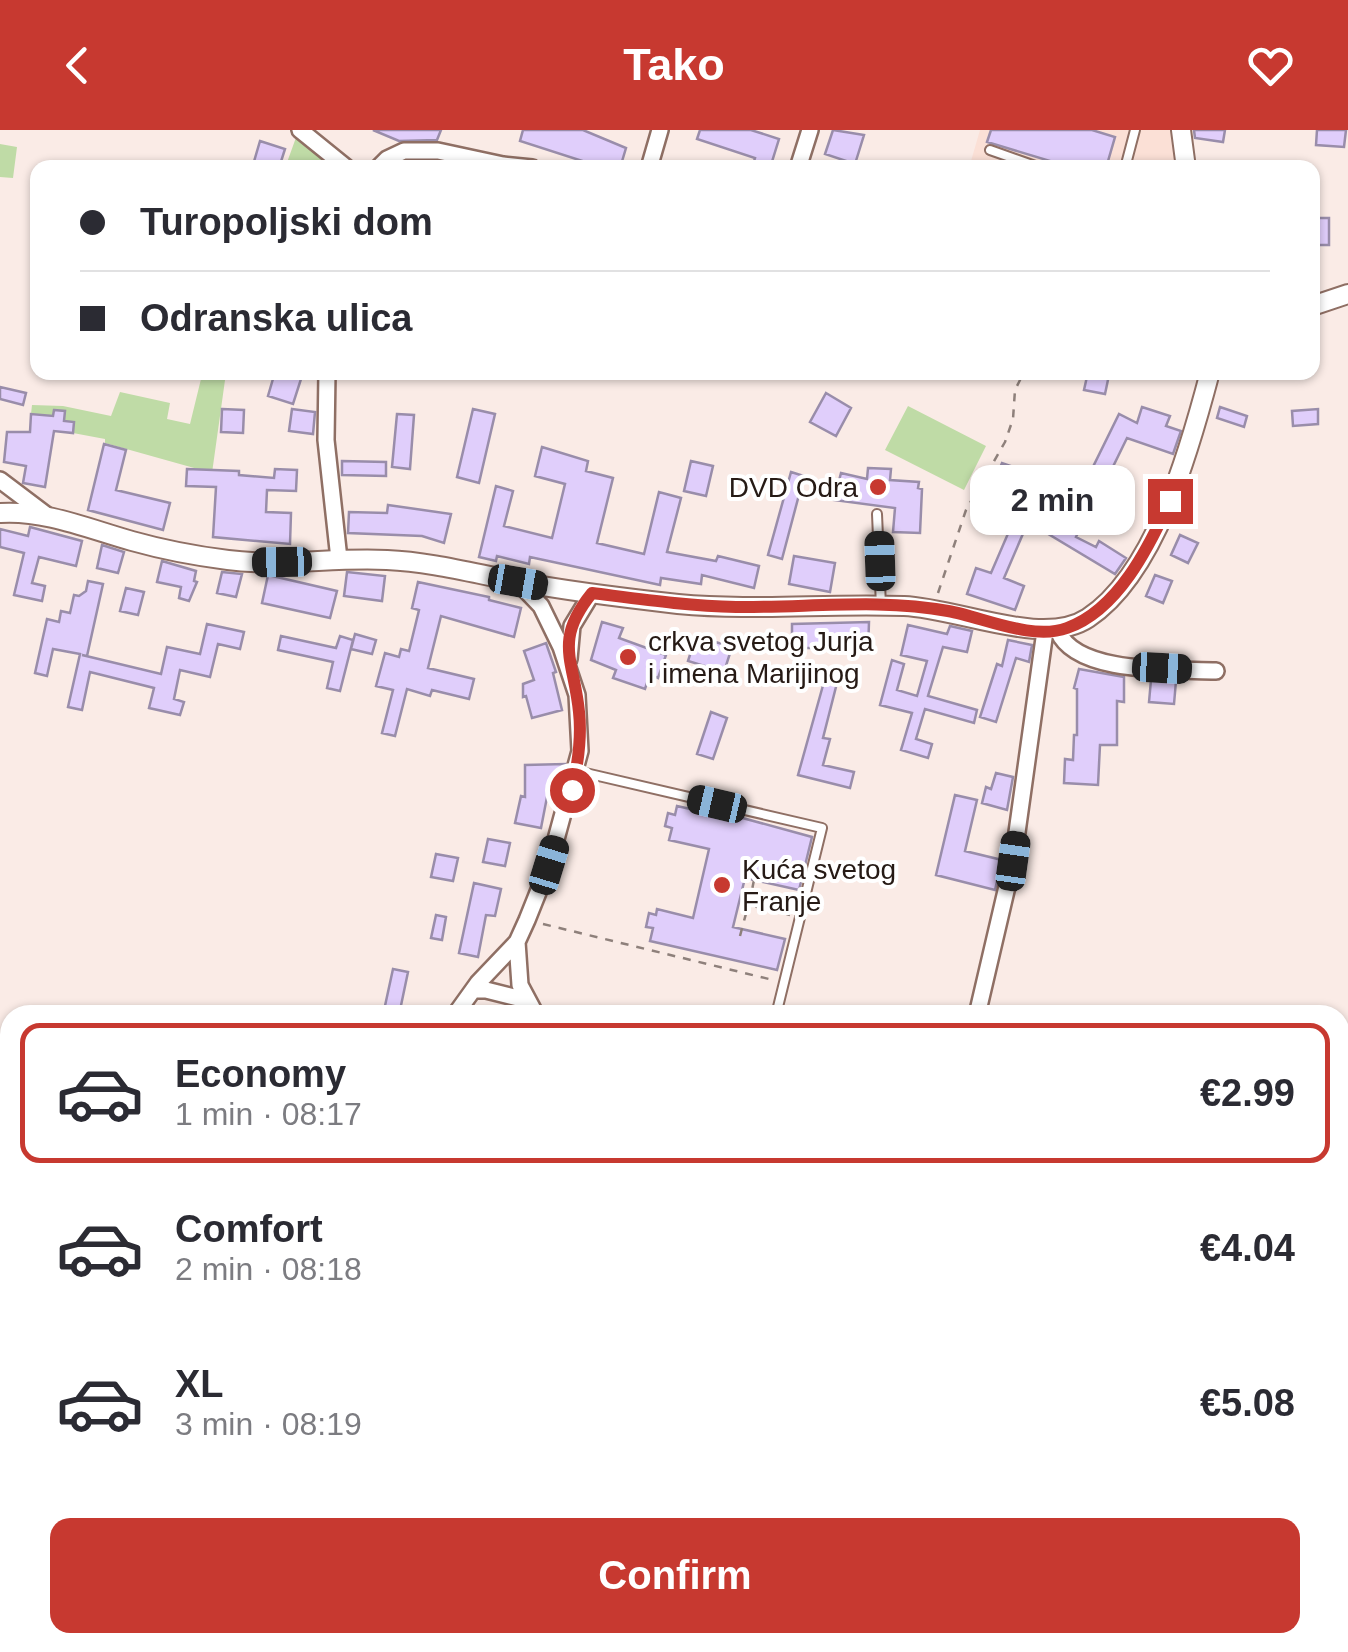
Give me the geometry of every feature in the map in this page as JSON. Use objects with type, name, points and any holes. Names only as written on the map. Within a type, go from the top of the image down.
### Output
[{"type":"street","points":[[300,130],[337,160]]},
{"type":"street","points":[[651,160],[660,130]]},
{"type":"street","points":[[801,160],[810,130]]},
{"type":"street","points":[[1182,130],[1185,160]]},
{"type":"street","points":[[385,160],[404,151],[438,151],[480,160]]},
{"type":"street","points":[[1320,303],[1348,294]]},
{"type":"street","points":[[327,380],[326,440],[339,558]]},
{"type":"street","points":[[1052,631],[1089,618],[1102,606],[1158,528],[1179,478],[1208,380]]},
{"type":"street","points":[[0,480],[49,517]]},
{"type":"street","points":[[0,514],[49,517],[148,545],[253,563],[339,558],[410,562],[592,593],[706,606],[933,608],[1052,631],[1072,648],[1102,662],[1216,671]]},
{"type":"street","points":[[462,1005],[517,942],[549,865],[576,771],[580,714],[569,668],[541,606],[518,582]]},
{"type":"street","points":[[569,668],[572,626],[592,593]]},
{"type":"street","points":[[979,1005],[1013,861],[1052,631]]},
{"type":"street","points":[[517,942],[516,966],[529,1005]]},
{"type":"street","points":[[472,990],[526,1000]]},
{"type":"lane","points":[[1128,160],[1134,130]]},
{"type":"lane","points":[[990,150],[1018,160]]},
{"type":"lane","points":[[877,514],[881,606]]},
{"type":"lane","points":[[576,771],[822,828],[778,1005]]},
{"type":"path","points":[[933,608],[966,510],[1005,442],[1020,380]]},
{"type":"path","points":[[740,936],[754,880]]},
{"type":"path","points":[[748,905],[801,917]]},
{"type":"path","points":[[527,920],[784,983]]},
{"type":"shaded area","points":[[980,130],[1173,130],[1175,160],[971,160]]},
{"type":"green space","points":[[298,132],[329,157],[328,160],[288,160]]},
{"type":"green space","points":[[0,144],[17,147],[13,178],[0,177]]},
{"type":"green space","points":[[201,380],[225,380],[212,473],[105,443],[105,439],[73,433],[64,421],[64,411],[54,410],[53,419],[31,414],[32,405],[63,406],[111,416],[120,392],[170,403],[167,419],[190,424]]},
{"type":"green space","points":[[908,406],[986,446],[964,490],[885,450]]},
{"type":"building","points":[[373,130],[441,130],[437,140],[399,141]]},
{"type":"building","points":[[523,130],[583,130],[626,148],[622,160],[579,160],[520,141]]},
{"type":"building","points":[[700,130],[751,130],[779,139],[772,160],[754,160],[697,139]]},
{"type":"building","points":[[833,130],[864,135],[856,160],[825,154]]},
{"type":"building","points":[[991,130],[1092,130],[1115,137],[1108,160],[1047,160],[987,142]]},
{"type":"building","points":[[1194,130],[1225,130],[1223,142],[1195,138]]},
{"type":"building","points":[[1317,130],[1346,130],[1344,147],[1316,145]]},
{"type":"building","points":[[260,141],[285,149],[282,160],[254,160]]},
{"type":"building","points":[[1320,218],[1329,218],[1329,245],[1320,245]]},
{"type":"building","points":[[273,380],[301,380],[293,404],[268,396]]},
{"type":"building","points":[[1086,380],[1108,380],[1105,394],[1084,390]]},
{"type":"building","points":[[0,387],[26,393],[23,405],[0,399]]},
{"type":"building","points":[[826,393],[851,408],[836,436],[810,422]]},
{"type":"building","points":[[1142,407],[1170,416],[1166,426],[1181,431],[1173,454],[1127,438],[1107,479],[1126,488],[1120,501],[1099,491],[1076,537],[1096,547],[1099,541],[1126,558],[1115,574],[1045,532],[1050,522],[1066,531],[1076,512],[1040,494],[1004,578],[1024,586],[1015,610],[967,594],[976,568],[991,573],[1010,529],[979,516],[1002,463],[1056,482],[1061,471],[1085,483],[1119,414],[1137,423]]},
{"type":"building","points":[[1220,407],[1247,416],[1244,427],[1217,418]]},
{"type":"building","points":[[222,409],[244,410],[243,433],[221,432]]},
{"type":"building","points":[[292,409],[315,412],[313,434],[289,431]]},
{"type":"building","points":[[473,409],[495,414],[479,483],[457,477]]},
{"type":"building","points":[[1318,409],[1318,424],[1293,426],[1292,411]]},
{"type":"building","points":[[54,410],[65,411],[64,421],[74,422],[73,433],[54,431],[45,487],[23,483],[26,466],[4,462],[7,432],[30,432],[31,414],[53,416]]},
{"type":"building","points":[[397,414],[414,415],[410,469],[392,467]]},
{"type":"building","points":[[104,444],[126,450],[116,490],[170,503],[163,530],[88,510]]},
{"type":"building","points":[[542,447],[588,461],[586,471],[613,478],[597,543],[644,554],[659,492],[681,498],[667,552],[716,561],[718,556],[759,566],[754,588],[702,575],[701,584],[661,578],[660,585],[530,557],[529,564],[497,556],[496,561],[479,557],[496,486],[513,491],[504,526],[552,538],[565,484],[535,476]]},
{"type":"building","points":[[342,461],[386,462],[386,476],[342,475]]},
{"type":"building","points":[[691,461],[713,466],[706,496],[684,491]]},
{"type":"building","points":[[868,468],[891,469],[890,480],[919,482],[920,533],[893,532],[895,508],[834,500],[841,473],[867,479]]},
{"type":"building","points":[[187,469],[239,471],[239,475],[274,478],[275,469],[297,470],[296,491],[267,490],[266,512],[291,513],[290,544],[213,537],[216,487],[186,486]]},
{"type":"building","points":[[791,472],[804,476],[782,559],[768,555]]},
{"type":"building","points":[[388,505],[451,514],[444,543],[422,536],[348,533],[349,512],[387,513]]},
{"type":"building","points":[[30,527],[82,541],[76,566],[39,557],[32,583],[45,586],[42,601],[14,595],[24,553],[0,547],[0,529],[28,536]]},
{"type":"building","points":[[1180,535],[1198,543],[1188,563],[1171,555]]},
{"type":"building","points":[[102,545],[124,552],[118,573],[97,568]]},
{"type":"building","points":[[794,556],[835,563],[830,592],[789,584]]},
{"type":"building","points":[[162,561],[196,571],[197,582],[189,601],[179,598],[181,587],[157,582]]},
{"type":"building","points":[[222,572],[242,574],[236,597],[217,593]]},
{"type":"building","points":[[347,572],[385,576],[382,601],[344,596]]},
{"type":"building","points":[[268,575],[337,591],[330,618],[262,603]]},
{"type":"building","points":[[1155,575],[1172,581],[1163,603],[1146,596]]},
{"type":"building","points":[[88,581],[103,584],[87,656],[82,655],[161,674],[167,647],[200,654],[207,624],[244,632],[240,649],[218,644],[210,677],[180,670],[174,699],[184,702],[180,715],[149,708],[154,688],[90,672],[82,710],[68,707],[80,654],[53,649],[47,676],[35,673],[47,619],[59,622],[61,611],[70,613],[74,595],[86,591]]},
{"type":"building","points":[[418,582],[521,608],[514,637],[441,616],[428,668],[474,679],[469,699],[432,690],[430,696],[407,689],[395,736],[382,733],[393,690],[376,686],[385,653],[399,657],[401,649],[409,651],[419,610],[412,608]]},
{"type":"building","points":[[126,588],[144,592],[138,615],[120,611]]},
{"type":"building","name":"crkva svetog Jurja i imena Marijinog","points":[[602,622],[623,628],[619,638],[666,655],[658,678],[650,674],[645,689],[613,678],[616,670],[591,660]]},
{"type":"building","points":[[869,622],[868,652],[792,648],[792,624]]},
{"type":"building","points":[[908,625],[947,634],[950,626],[972,631],[967,652],[943,647],[928,696],[977,710],[974,723],[925,709],[916,739],[932,744],[928,758],[901,750],[912,713],[880,705],[892,660],[904,664],[897,690],[917,696],[927,661],[901,655]]},
{"type":"building","points":[[355,634],[376,640],[372,654],[351,649]]},
{"type":"building","points":[[281,636],[336,648],[340,636],[353,640],[340,691],[327,688],[333,662],[278,650]]},
{"type":"building","points":[[696,636],[732,647],[724,672],[688,661]]},
{"type":"building","points":[[1008,640],[1032,645],[1029,662],[1016,658],[996,722],[980,717],[997,664],[1002,666]]},
{"type":"building","points":[[546,643],[562,710],[532,718],[526,696],[523,697],[523,684],[534,680],[524,651]]},
{"type":"building","points":[[1079,669],[1124,677],[1124,702],[1117,701],[1117,745],[1100,745],[1098,785],[1064,783],[1065,759],[1073,760],[1077,735],[1074,688]]},
{"type":"building","points":[[827,671],[839,675],[823,738],[830,739],[823,765],[854,772],[850,788],[798,775]]},
{"type":"building","points":[[1151,680],[1176,681],[1174,704],[1149,702]]},
{"type":"building","points":[[711,712],[727,718],[713,759],[697,754]]},
{"type":"building","points":[[565,764],[557,792],[548,792],[541,828],[515,823],[521,796],[525,797],[525,765]]},
{"type":"building","points":[[996,773],[1013,777],[1007,810],[982,803],[986,787],[991,789]]},
{"type":"building","points":[[955,795],[977,800],[965,851],[1002,860],[995,890],[936,875]]},
{"type":"building","name":"Kuća svetog Franje","points":[[677,806],[717,815],[717,811],[812,837],[799,890],[745,878],[733,927],[785,939],[777,970],[650,941],[653,928],[646,927],[649,913],[656,915],[657,909],[693,918],[709,849],[669,840],[672,828],[665,826],[668,813],[675,815]]},
{"type":"building","points":[[488,839],[510,843],[505,866],[483,862]]},
{"type":"building","points":[[436,854],[458,858],[453,881],[431,877]]},
{"type":"building","points":[[474,883],[501,889],[495,916],[486,915],[478,957],[459,953]]},
{"type":"building","points":[[436,915],[446,917],[442,940],[431,938]]},
{"type":"building","points":[[393,969],[408,972],[401,1005],[385,1005]]},
{"type":"place","name":"DVD Odra","points":[[878,487]]},
{"type":"place","name":"crkva svetog Jurja i imena Marijinog","points":[[628,657]]},
{"type":"place","name":"Kuća svetog Franje","points":[[722,885]]},
{"type":"route","points":[[572,790],[580,751],[580,714],[568,646],[578,612],[592,593],[706,606],[933,608],[1018,627],[1058,630],[1089,618],[1117,589],[1158,528],[1170,501]]}]
